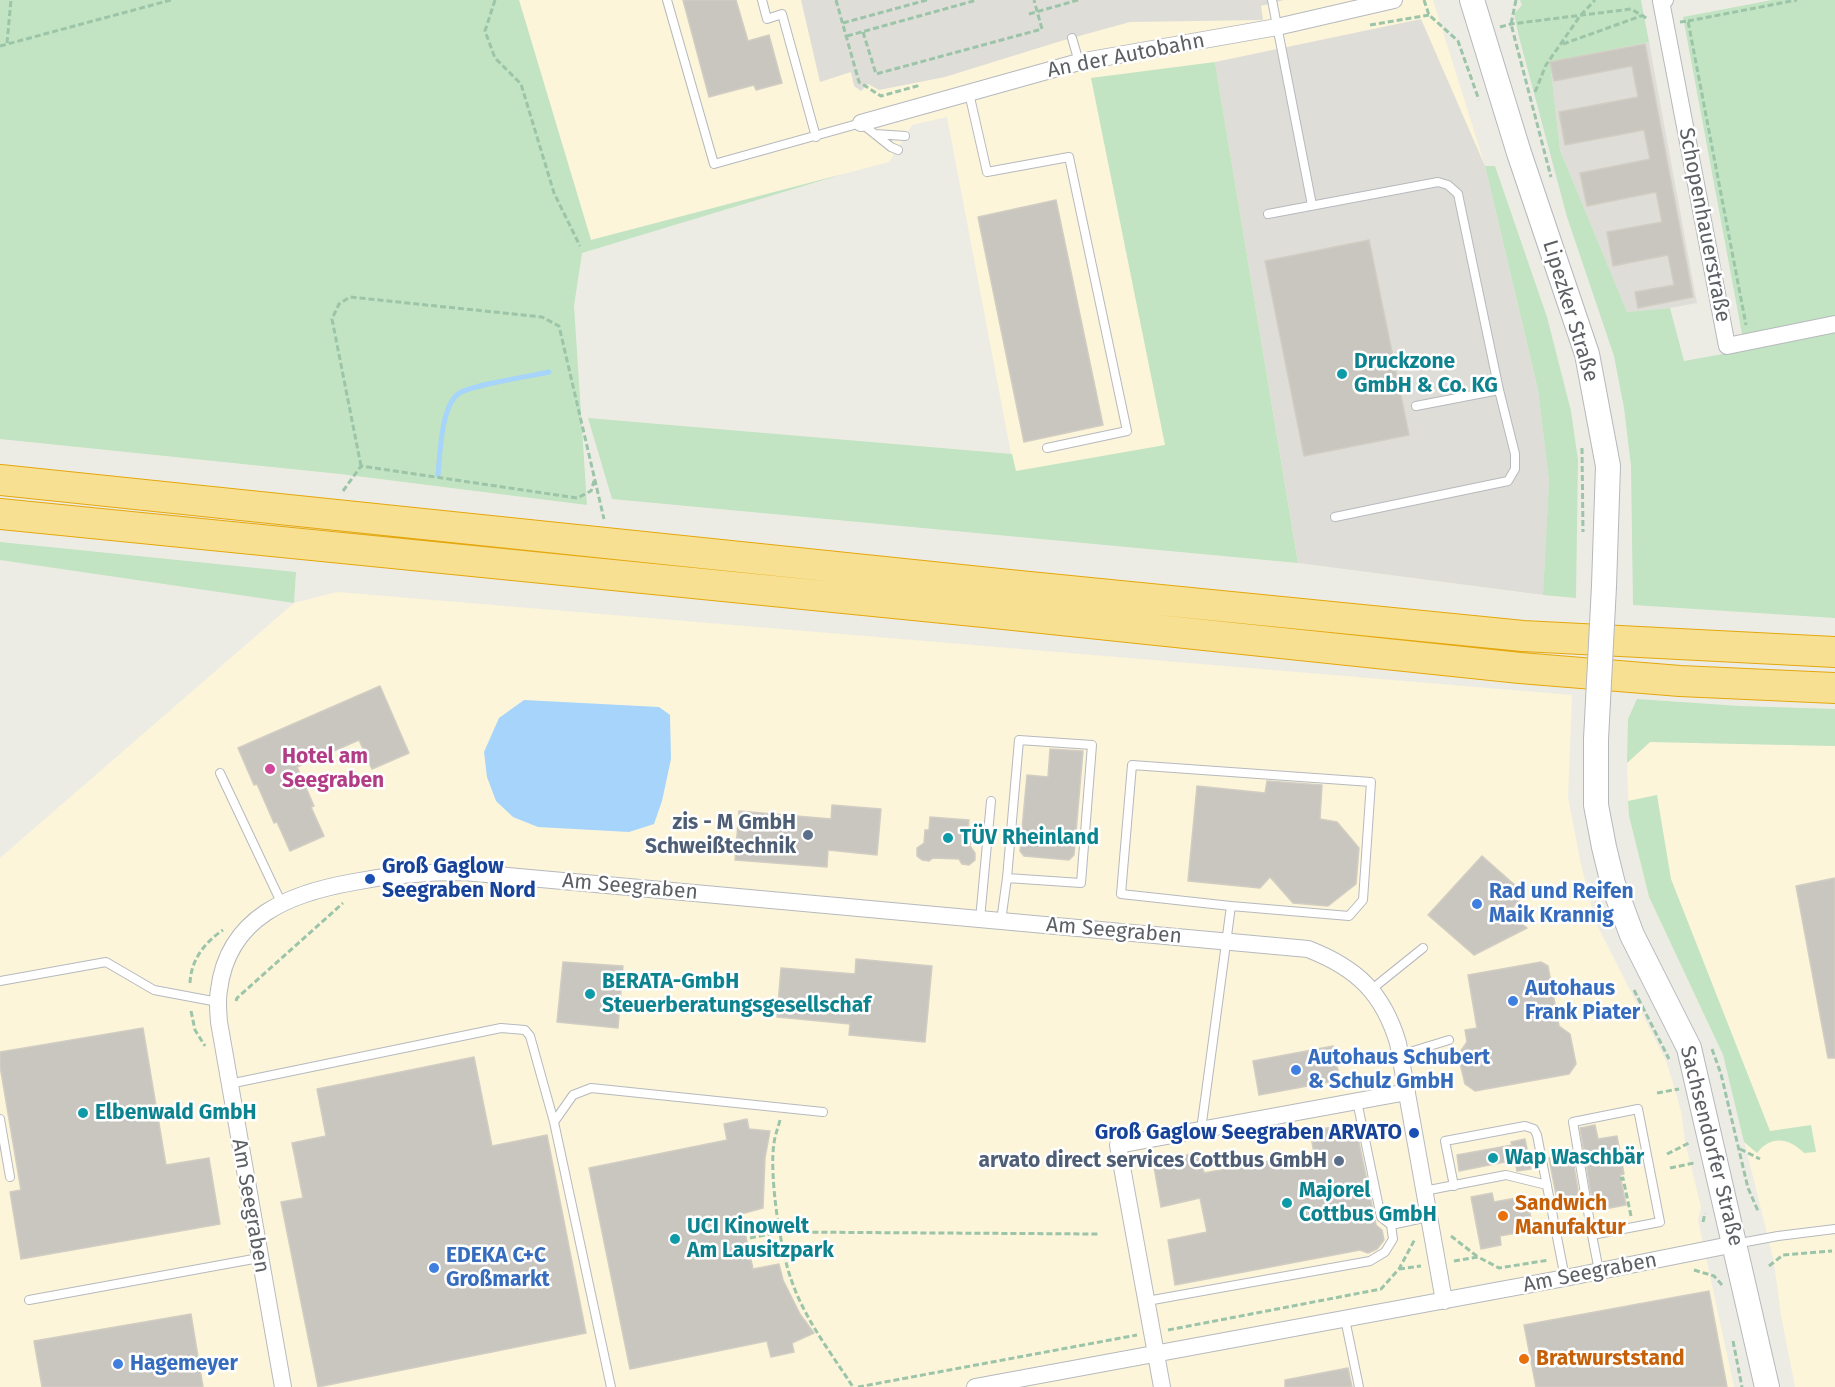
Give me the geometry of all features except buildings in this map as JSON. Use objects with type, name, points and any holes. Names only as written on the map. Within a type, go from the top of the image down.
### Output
[{"type":"highway","points":[[0,480],[1021,587],[1523,636],[1835,652]]},
{"type":"highway","points":[[0,514],[1520,668],[1680,681],[1835,688]]},
{"type":"main road","name":"Lipezker Straße","points":[[1472,0],[1519,153],[1587,354],[1608,466],[1596,739]]},
{"type":"main road","name":"Sachsendorfer Straße","points":[[1596,739],[1596,805],[1613,884],[1632,936],[1689,1048],[1736,1244],[1767,1387]]},
{"type":"street","name":"An der Autobahn","points":[[861,123],[1079,62],[1277,27],[1394,0]]},
{"type":"street","name":"Schopenhauerstraße","points":[[1665,0],[1661,1],[1727,346],[1835,324]]},
{"type":"street","name":"Am Seegraben","points":[[283,1387],[219,1022],[226,1004],[222,974],[236,942],[262,916],[282,902],[314,890],[409,874],[464,872],[1308,949],[1326,956],[1359,977],[1372,989],[1388,1014],[1400,1055],[1444,1301]]},
{"type":"street","points":[[1162,1387],[1118,1145],[1407,1092]]},
{"type":"street","name":"Am Seegraben","points":[[975,1387],[1026,1382],[1157,1353],[1444,1301],[1736,1244]]},
{"type":"lane","points":[[668,0],[714,164],[861,123],[898,150]]},
{"type":"lane","points":[[762,0],[767,18],[783,14],[816,137]]},
{"type":"lane","points":[[1272,0],[1312,205]]},
{"type":"lane","points":[[1072,38],[1079,62]]},
{"type":"lane","points":[[969,93],[987,172],[1069,158],[1127,431],[1047,448]]},
{"type":"lane","points":[[875,134],[905,136]]},
{"type":"lane","points":[[1268,214],[1438,182],[1448,185],[1458,194],[1499,390],[1515,454],[1515,469],[1508,481],[1335,517]]},
{"type":"lane","points":[[1416,406],[1499,390]]},
{"type":"lane","points":[[1001,921],[1019,740],[1092,746],[1081,883],[1007,878]]},
{"type":"lane","points":[[1132,765],[1371,782],[1363,900],[1349,916],[1231,906],[1121,894],[1132,765]]},
{"type":"lane","points":[[220,773],[282,902]]},
{"type":"lane","points":[[980,919],[991,801]]},
{"type":"lane","points":[[1201,1130],[1231,906]]},
{"type":"lane","points":[[1372,989],[1423,948]]},
{"type":"lane","points":[[0,981],[106,962],[154,990],[226,1004]]},
{"type":"lane","points":[[229,1084],[501,1028],[525,1030],[530,1036],[554,1122],[611,1387]]},
{"type":"lane","points":[[1400,1055],[1449,1040]]},
{"type":"lane","points":[[554,1122],[573,1095],[591,1088],[823,1112]]},
{"type":"lane","points":[[1147,1301],[1370,1262],[1385,1252],[1393,1239],[1390,1226],[1381,1217],[1357,1101]]},
{"type":"lane","points":[[1592,1235],[1660,1222],[1638,1109],[1573,1122],[1592,1235],[1599,1271]]},
{"type":"lane","points":[[0,1119],[10,1177]]},
{"type":"lane","points":[[1454,1186],[1445,1141],[1525,1126],[1534,1129],[1538,1135],[1565,1278]]},
{"type":"lane","points":[[1424,1191],[1506,1175],[1547,1185]]},
{"type":"lane","points":[[1390,1226],[1428,1217]]},
{"type":"lane","points":[[1736,1244],[1835,1229]]},
{"type":"lane","points":[[28,1300],[259,1258]]},
{"type":"lane","points":[[1346,1319],[1359,1387]]},
{"type":"path","points":[[7,44],[11,0]]},
{"type":"path","points":[[0,46],[171,0]]},
{"type":"path","points":[[495,0],[485,31],[495,58],[521,84],[554,194],[580,246]]},
{"type":"path","points":[[836,0],[859,82],[881,96],[917,86],[923,106]]},
{"type":"path","points":[[843,23],[927,0]]},
{"type":"path","points":[[847,36],[976,0]]},
{"type":"path","points":[[863,32],[876,74],[1042,29],[1034,0]]},
{"type":"path","points":[[1029,14],[1078,0]]},
{"type":"path","points":[[1424,0],[1429,15],[1458,40],[1481,106]]},
{"type":"path","points":[[1534,93],[1546,65],[1580,16],[1595,0]]},
{"type":"path","points":[[1511,24],[1631,9],[1641,16],[1666,25],[1797,0]]},
{"type":"path","points":[[1561,45],[1641,16]]},
{"type":"path","points":[[1688,21],[1748,341]]},
{"type":"path","points":[[338,498],[361,466],[332,319],[339,304],[350,297],[542,317],[559,326],[606,527]]},
{"type":"path","points":[[1581,440],[1583,541]]},
{"type":"path","points":[[361,466],[577,498],[591,491],[595,479]]},
{"type":"path","points":[[226,1004],[237,998],[340,904],[348,901]]},
{"type":"path","points":[[1712,1047],[1740,1149],[1748,1188],[1758,1211]]},
{"type":"path","points":[[1657,1094],[1679,1089]]},
{"type":"path","points":[[784,1108],[774,1143],[774,1178],[780,1232],[791,1280],[808,1316],[853,1387]]},
{"type":"path","points":[[1667,1154],[1689,1143]]},
{"type":"path","points":[[1740,1149],[1760,1159]]},
{"type":"path","points":[[1670,1168],[1694,1163]]},
{"type":"path","points":[[1620,1179],[1623,1178],[1633,1228]]},
{"type":"path","points":[[1442,1230],[1478,1257],[1499,1268],[1561,1258]]},
{"type":"path","points":[[750,1238],[780,1232],[1098,1234]]},
{"type":"path","points":[[1769,1266],[1783,1255],[1832,1251]]},
{"type":"path","points":[[1398,1269],[1478,1257]]},
{"type":"shaded area","points":[[519,0],[1433,0],[1485,166],[1538,390],[1543,595],[1025,527],[947,117],[912,125],[889,162],[591,240]]},
{"type":"shaded area","points":[[801,0],[1284,0],[1261,6],[1263,20],[1130,22],[945,77],[879,90],[868,84],[861,91],[854,86],[851,72],[820,82]]},
{"type":"shaded area","points":[[1421,19],[1485,166],[1538,390],[1549,481],[1543,595],[1298,563],[1215,62]]},
{"type":"shaded area","points":[[1649,42],[1697,303],[1627,312],[1560,150],[1550,62]]},
{"type":"shaded area","points":[[337,592],[1572,695],[1568,797],[1580,860],[1595,921],[1666,1061],[1674,1087],[1701,1207],[1698,1220],[1734,1387],[0,1387],[0,858],[294,603]]},
{"type":"shaded area","points":[[1650,742],[1835,746],[1835,1387],[1795,1387],[1781,1315],[1774,1262],[1723,1055],[1649,897],[1629,816],[1627,763]]},
{"type":"green space","points":[[0,0],[519,0],[591,240],[843,174],[582,253],[574,306],[587,505],[340,474],[0,439]]},
{"type":"green space","points":[[1520,0],[1641,0],[1649,42],[1550,62],[1560,150],[1627,312],[1670,308],[1684,361],[1745,350],[1683,17],[1772,0],[1835,0],[1835,618],[1633,605],[1631,466],[1624,408],[1614,356],[1567,217],[1519,37],[1514,14],[1522,5]]},
{"type":"green space","points":[[1215,62],[1298,563],[612,499],[588,418],[1012,454],[1016,471],[1165,445],[1091,78]]},
{"type":"green space","points":[[1485,166],[1495,166],[1547,317],[1571,411],[1578,460],[1576,598],[1543,595],[1549,481],[1538,390]]},
{"type":"green space","points":[[0,542],[296,572],[294,603],[0,560]]},
{"type":"green space","points":[[1637,699],[1835,709],[1835,746],[1650,742],[1627,763],[1628,719]]},
{"type":"green space","points":[[1657,795],[1671,879],[1770,1131],[1811,1125],[1816,1152],[1804,1153],[1792,1144],[1774,1141],[1762,1147],[1757,1153],[1744,1142],[1723,1055],[1649,897],[1629,816],[1628,801]]},
{"type":"water","points":[[524,700],[659,707],[670,715],[671,759],[662,801],[654,824],[629,832],[538,827],[513,817],[496,801],[487,777],[484,752],[499,718]]},
{"type":"waterway","points":[[438,475],[445,420],[452,400],[458,394],[488,384],[549,372]]},
{"type":"place","name":"Druckzone GmbH & Co. KG","points":[[1342,374]]},
{"type":"place","name":"Hotel am Seegraben","points":[[270,769]]},
{"type":"place","name":"zis - M GmbH Schweißtechnik","points":[[808,835]]},
{"type":"place","name":"TÜV Rheinland","points":[[948,838]]},
{"type":"place","name":"Groß Gaglow Seegraben Nord","points":[[370,879]]},
{"type":"place","name":"Rad und Reifen Maik Krannig","points":[[1477,904]]},
{"type":"place","name":"BERATA-GmbH Steuerberatungsgesellschaf","points":[[590,994]]},
{"type":"place","name":"Autohaus Frank Piater","points":[[1513,1001]]},
{"type":"place","name":"Autohaus Schubert & Schulz GmbH","points":[[1296,1070]]},
{"type":"place","name":"Elbenwald GmbH","points":[[83,1113]]},
{"type":"place","name":"Groß Gaglow Seegraben ARVATO","points":[[1414,1133]]},
{"type":"place","name":"Wap Waschbär","points":[[1493,1158]]},
{"type":"place","name":"arvato direct services Cottbus GmbH","points":[[1339,1161]]},
{"type":"place","name":"Majorel Cottbus GmbH","points":[[1287,1203]]},
{"type":"place","name":"Sandwich Manufaktur","points":[[1503,1216]]},
{"type":"place","name":"UCI Kinowelt Am Lausitzpark","points":[[675,1239]]},
{"type":"place","name":"EDEKA C+C Großmarkt","points":[[434,1268]]},
{"type":"place","name":"Bratwurststand","points":[[1524,1359]]},
{"type":"place","name":"Hagemeyer","points":[[118,1364]]}]
